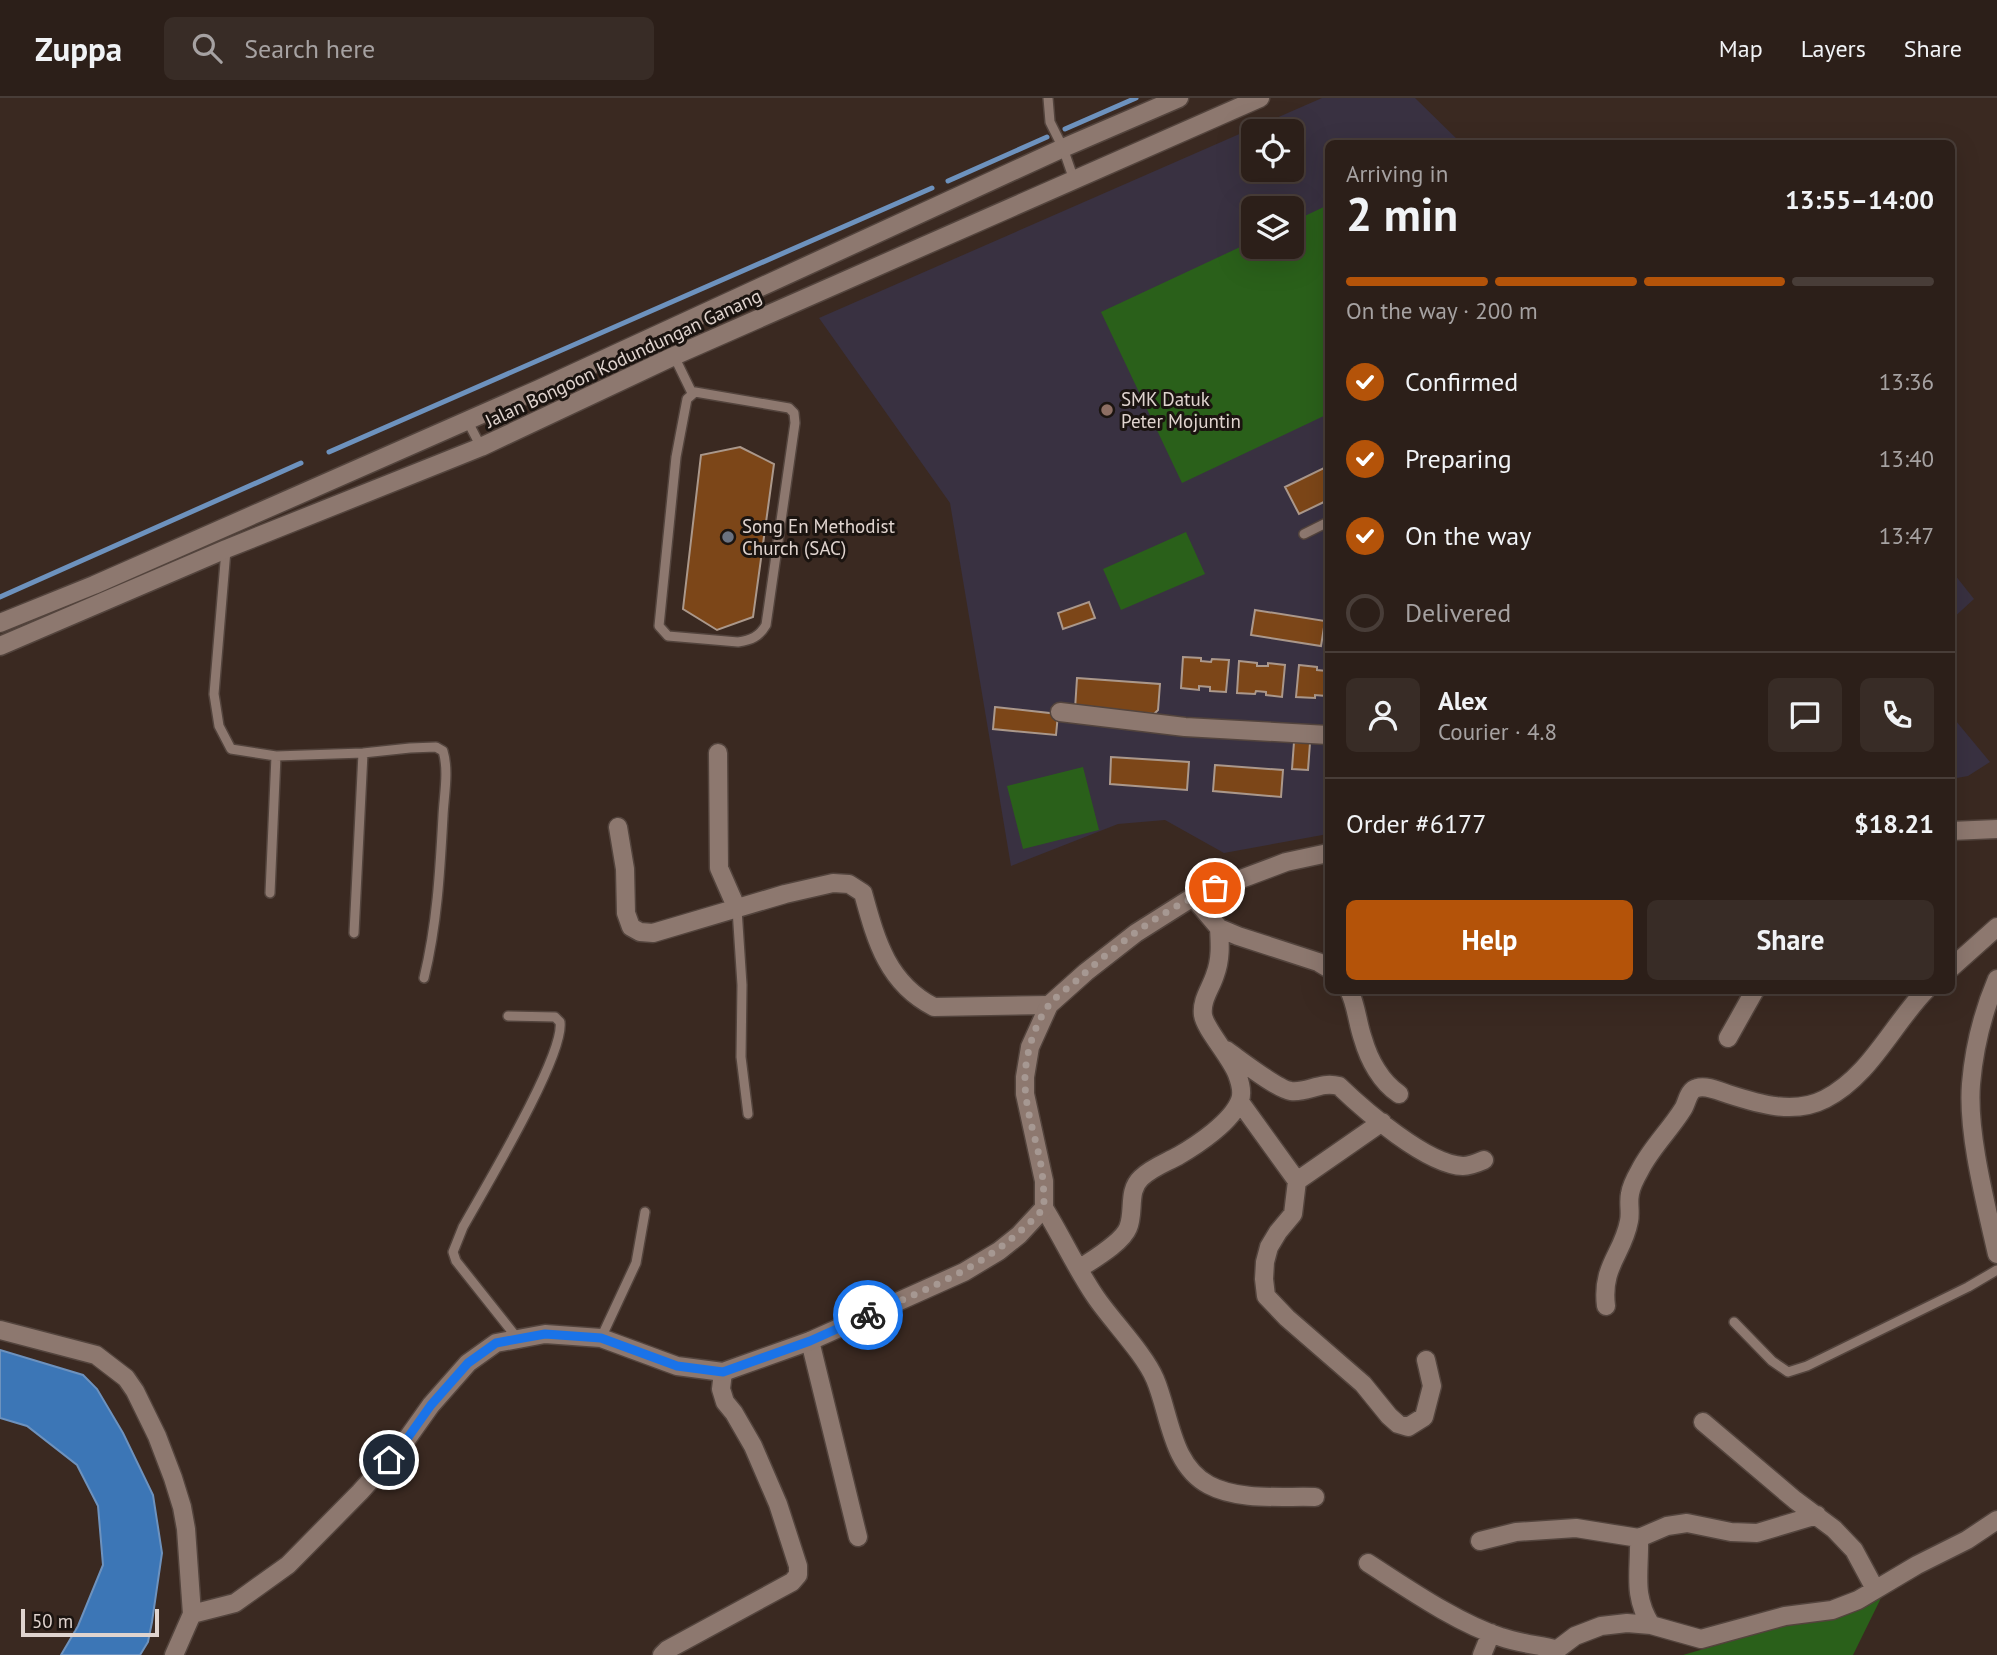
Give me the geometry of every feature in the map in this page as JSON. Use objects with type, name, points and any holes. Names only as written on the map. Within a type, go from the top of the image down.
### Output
[{"type":"street","points":[[0,622],[94,585],[701,316],[1063,148],[1179,98]]},
{"type":"street","name":"Jalan Bongoon Kodundungan Ganang","points":[[0,646],[226,549],[481,447],[674,356],[1259,98]]},
{"type":"street","points":[[1060,712],[1185,727],[1325,735]]},
{"type":"street","points":[[718,752],[719,868],[737,909]]},
{"type":"street","points":[[618,827],[625,869],[626,913],[631,927],[640,933],[653,933],[815,887],[833,883],[849,884],[863,893],[874,936],[882,953],[900,981],[923,1002],[934,1007],[1049,1005]]},
{"type":"street","points":[[1960,831],[1997,829]]},
{"type":"street","points":[[1960,831],[1997,841]]},
{"type":"street","points":[[1315,1497],[1247,1495],[1224,1491],[1209,1485],[1190,1471],[1168,1426],[1154,1377],[1094,1295],[1049,1215],[1025,1077],[1030,1047],[1049,1005],[1136,933],[1193,897],[1286,862],[1325,854]]},
{"type":"street","points":[[1193,897],[1219,928],[1325,966]]},
{"type":"street","points":[[1955,964],[1997,927]]},
{"type":"street","points":[[1219,928],[1219,962],[1205,997],[1202,1012],[1205,1023],[1223,1048],[1239,1081],[1240,1102],[1297,1181],[1293,1214],[1274,1240],[1265,1262],[1266,1296],[1287,1318],[1363,1384],[1398,1424],[1408,1427],[1424,1418],[1432,1385],[1426,1360]]},
{"type":"street","points":[[1997,979],[1984,1011],[1971,1085],[1980,1171],[1997,1254]]},
{"type":"street","points":[[1351,994],[1357,1005],[1362,1038],[1371,1060],[1381,1076],[1399,1094]]},
{"type":"street","points":[[1728,1038],[1753,994]]},
{"type":"street","points":[[1606,1307],[1605,1284],[1629,1222],[1630,1192],[1641,1167],[1684,1108],[1691,1091],[1698,1087],[1714,1089],[1760,1104],[1782,1107],[1810,1106],[1827,1098],[1867,1065],[1907,1009],[1922,994]]},
{"type":"street","points":[[1223,1048],[1291,1091],[1328,1083],[1339,1086],[1409,1143],[1439,1159],[1459,1166],[1484,1160]]},
{"type":"street","points":[[1079,1269],[1107,1250],[1128,1229],[1133,1195],[1139,1180],[1154,1168],[1203,1140],[1228,1119],[1240,1102]]},
{"type":"street","points":[[1297,1181],[1382,1122]]},
{"type":"street","points":[[723,1387],[964,1272],[1049,1215]]},
{"type":"street","points":[[0,1330],[96,1355],[126,1378],[135,1391],[157,1436],[182,1507],[192,1614],[174,1655]]},
{"type":"street","points":[[192,1614],[235,1603],[288,1564],[360,1492],[404,1443],[431,1405],[468,1363],[496,1343],[545,1334],[601,1338],[677,1366],[723,1387],[778,1504],[798,1566],[798,1575],[792,1582],[662,1655]]},
{"type":"street","points":[[811,1346],[858,1537]]},
{"type":"street","points":[[1703,1422],[1795,1500],[1817,1515],[1854,1550],[1875,1589]]},
{"type":"street","points":[[1480,1541],[1516,1532],[1576,1528],[1639,1538],[1677,1524],[1745,1534],[1817,1515]]},
{"type":"street","points":[[1368,1563],[1471,1625],[1552,1652],[1575,1636],[1601,1626],[1627,1623],[1651,1625],[1701,1639],[1785,1616],[1832,1610],[1858,1601],[1917,1564],[1967,1540],[1997,1520]]},
{"type":"street","points":[[1639,1538],[1637,1592],[1641,1609],[1651,1625]]},
{"type":"street","points":[[1482,1655],[1491,1633]]},
{"type":"lane","points":[[1048,98],[1050,122],[1063,148],[1073,180]]},
{"type":"lane","points":[[674,356],[692,393]]},
{"type":"lane","points":[[692,393],[707,393],[789,408],[794,413],[795,423],[766,625],[755,638],[748,641],[668,636],[659,626],[676,457],[683,413],[692,393]]},
{"type":"lane","points":[[467,420],[481,447]]},
{"type":"lane","points":[[1304,534],[1325,524]]},
{"type":"lane","points":[[226,549],[214,694],[219,726],[231,750],[276,756],[436,747],[443,751],[446,761],[436,910],[424,978]]},
{"type":"lane","points":[[354,933],[363,752]]},
{"type":"lane","points":[[270,893],[276,756]]},
{"type":"lane","points":[[737,909],[741,1057],[748,1114]]},
{"type":"lane","points":[[508,1016],[555,1017],[559,1022],[559,1037],[547,1071],[463,1227],[453,1252],[456,1261],[518,1339]]},
{"type":"lane","points":[[601,1338],[636,1263],[645,1212]]},
{"type":"lane","points":[[1734,1322],[1772,1361],[1788,1372],[1807,1366],[1997,1270]]},
{"type":"shaded area","name":"SMK Datuk Peter Mojuntin","points":[[1322,98],[1415,98],[1458,140],[1325,140],[1325,835],[1224,853],[1165,820],[1118,824],[1011,866],[950,503],[819,318],[1241,133],[1241,182],[1304,182],[1304,119],[1274,119]]},
{"type":"shaded area","points":[[1955,575],[1974,599],[1955,616]]},
{"type":"shaded area","points":[[1955,720],[1990,762],[1968,776],[1955,778]]},
{"type":"green space","points":[[1325,206],[1325,415],[1182,483],[1101,312],[1241,247],[1241,259],[1304,259],[1304,216]]},
{"type":"green space","points":[[1186,532],[1205,574],[1121,610],[1103,569]]},
{"type":"green space","points":[[1083,767],[1099,830],[1023,849],[1007,786]]},
{"type":"green space","points":[[1881,1598],[1853,1655],[1683,1655]]},
{"type":"water","points":[[0,1350],[83,1375],[97,1389],[123,1433],[153,1495],[162,1553],[148,1642],[140,1655],[61,1655],[78,1626],[103,1565],[98,1506],[77,1465],[27,1426],[0,1418]]},
{"type":"building","name":"Song En Methodist Church (SAC)","points":[[740,447],[774,464],[753,617],[717,630],[683,609],[701,455]]},
{"type":"building","points":[[1325,467],[1325,501],[1299,514],[1285,487]]},
{"type":"building","points":[[1089,602],[1095,618],[1063,629],[1058,613]]},
{"type":"building","points":[[1255,610],[1325,621],[1321,646],[1251,635]]},
{"type":"building","points":[[1183,657],[1201,658],[1201,661],[1211,662],[1212,659],[1229,660],[1226,692],[1210,691],[1210,687],[1199,686],[1199,690],[1181,688]]},
{"type":"building","points":[[1239,661],[1257,663],[1257,666],[1268,666],[1268,663],[1285,665],[1282,697],[1256,691],[1255,694],[1237,693]]},
{"type":"building","points":[[1299,665],[1325,671],[1325,696],[1296,697]]},
{"type":"building","points":[[1077,678],[1160,684],[1158,710],[1154,714],[1075,709]]},
{"type":"building","points":[[995,707],[1058,714],[1056,735],[993,729]]},
{"type":"building","points":[[1294,742],[1310,743],[1308,770],[1292,769]]},
{"type":"building","points":[[1111,757],[1189,762],[1187,790],[1110,784]]},
{"type":"building","points":[[1215,765],[1283,770],[1281,797],[1213,791]]},
{"type":"waterway","points":[[1065,129],[1136,98]]},
{"type":"waterway","points":[[948,181],[1047,137]]},
{"type":"waterway","points":[[329,452],[932,188]]},
{"type":"waterway","points":[[0,597],[301,463]]},
{"type":"way so far","points":[[868,1315],[964,1272],[999,1251],[1044,1208],[1044,1181],[1031,1122],[1025,1077],[1030,1047],[1043,1016],[1049,1005],[1067,988],[1136,933],[1193,897],[1215,888]]},
{"type":"place","name":"SMK Datuk Peter Mojuntin","points":[[1107,410]]},
{"type":"place","name":"Song En Methodist Church (SAC)","points":[[728,537]]},
{"type":"route","points":[[389,1460],[431,1405],[468,1363],[496,1343],[545,1334],[601,1338],[677,1366],[723,1372],[810,1341],[868,1315]]}]
